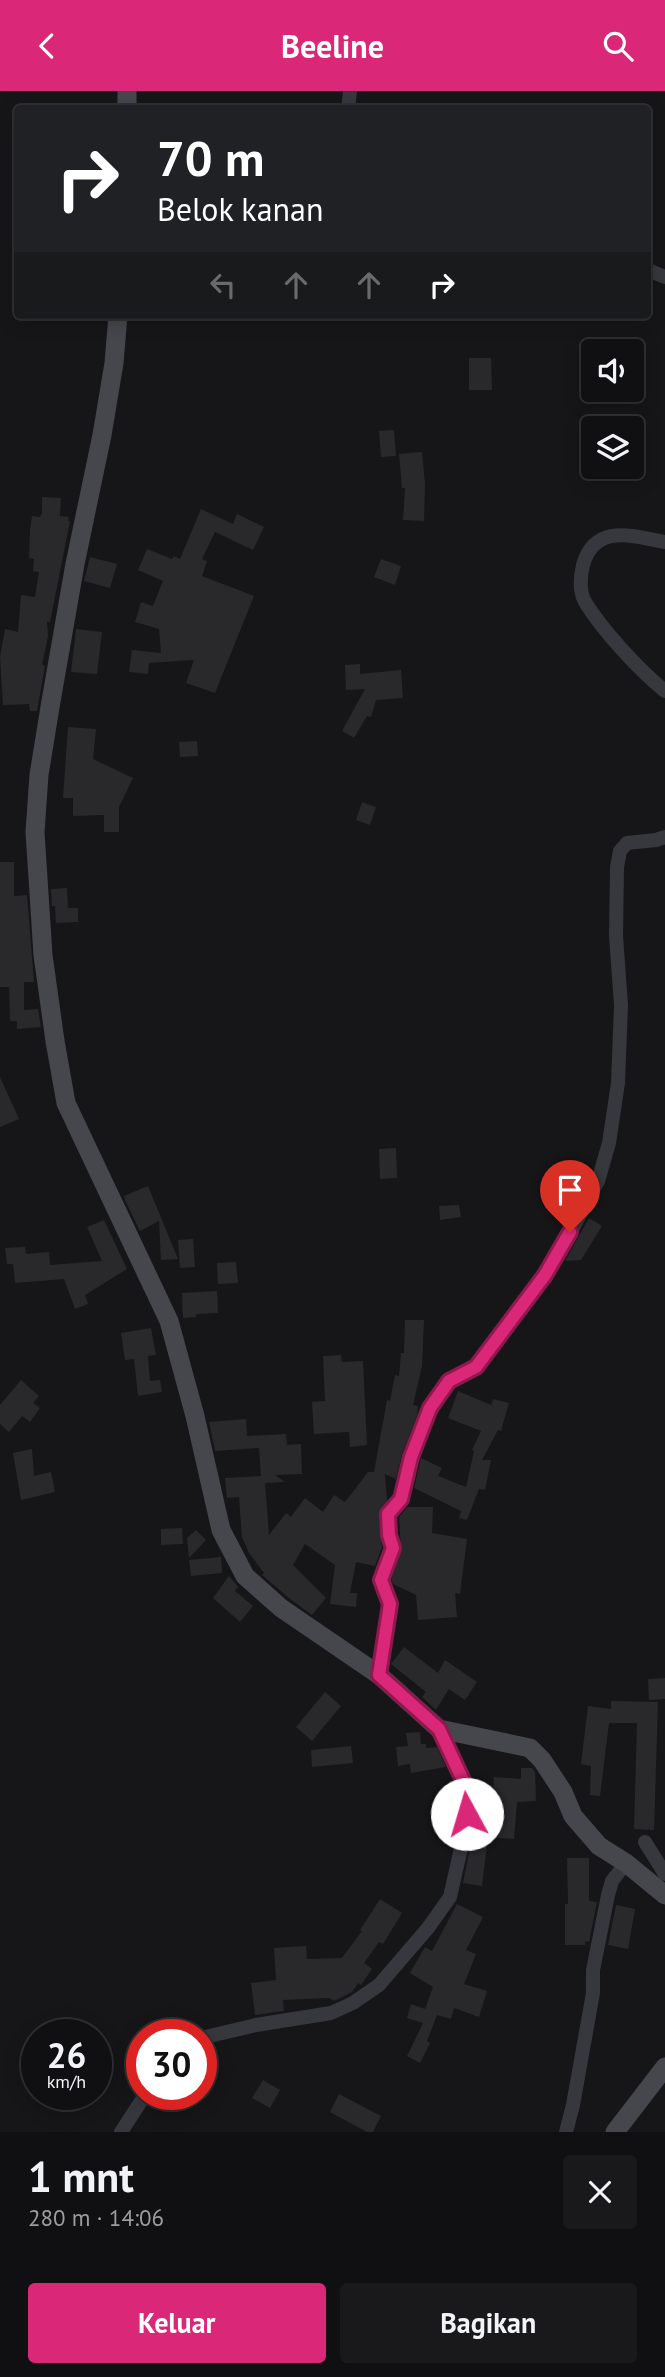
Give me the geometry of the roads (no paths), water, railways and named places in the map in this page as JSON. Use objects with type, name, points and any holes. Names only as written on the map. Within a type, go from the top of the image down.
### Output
[{"type":"street","points":[[118,319],[114,363],[102,435],[75,564],[39,775],[35,832],[43,954],[66,1103],[169,1321],[195,1416],[220,1530],[245,1576],[281,1608],[379,1675],[439,1729],[469,1793],[464,1835],[450,1898],[379,1985],[353,2003],[331,2013],[217,2034]]},
{"type":"street","points":[[665,542],[611,535],[599,540],[586,555],[580,577],[584,601],[627,656],[665,691]]},
{"type":"street","points":[[379,1675],[390,1604],[381,1580],[393,1548],[388,1514],[401,1499],[411,1457],[430,1408],[449,1381],[476,1367],[559,1254],[598,1181],[609,1143],[618,1083],[621,1005],[616,936],[617,867],[620,851],[627,843],[665,837]]},
{"type":"street","points":[[439,1729],[530,1748],[542,1759],[563,1792],[573,1816],[598,1846],[626,1863],[665,1895]]},
{"type":"street","points":[[645,1842],[665,1874]]},
{"type":"street","points":[[566,2132],[578,2078],[593,1993],[593,1970],[608,1895],[612,1881],[626,1863]]},
{"type":"street","points":[[614,2132],[665,2067]]},
{"type":"street","points":[[121,2132],[135,2110]]}]
